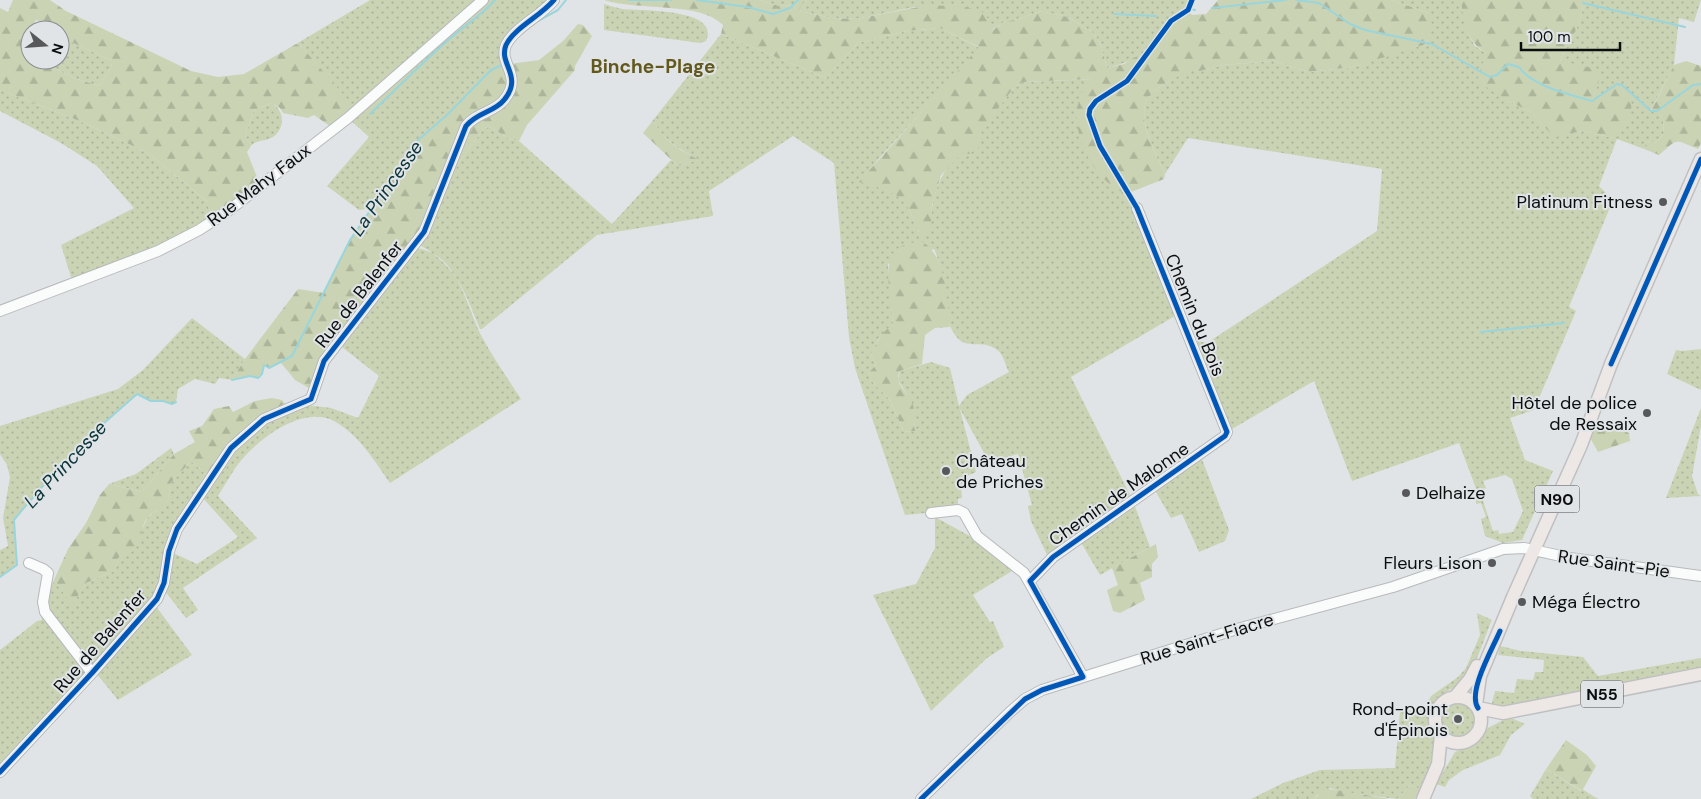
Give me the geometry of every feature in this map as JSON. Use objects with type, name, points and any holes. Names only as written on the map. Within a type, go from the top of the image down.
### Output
[{"type":"main road","name":"N90","points":[[1438,764],[1458,743],[1471,738],[1480,727],[1481,721],[1477,707],[1480,676],[1531,550],[1701,159]]},
{"type":"main road","name":"N90","points":[[1423,799],[1438,764],[1441,735],[1437,729],[1436,715],[1443,703],[1456,697],[1474,673],[1531,550]]},
{"type":"main road","name":"N55","points":[[1480,727],[1503,713],[1701,674]]},
{"type":"main road","points":[[1456,697],[1469,700],[1477,707]]},
{"type":"main road","name":"N55","points":[[1477,707],[1503,713]]},
{"type":"main road","points":[[1441,735],[1448,741],[1458,743]]},
{"type":"street","name":"Rue Mahy Faux","points":[[0,312],[158,251],[199,230],[228,211],[348,118],[483,0]]},
{"type":"street","name":"Rue de Balenfer","points":[[0,772],[92,673],[157,599],[164,583],[169,551],[177,529],[231,448],[264,419],[306,402],[312,397],[324,361],[424,232],[466,126],[478,114],[500,104],[509,93],[512,76],[504,51],[510,39],[541,14],[554,0]]},
{"type":"street","name":"Chemin du Bois","points":[[1137,208],[1227,432]]},
{"type":"street","name":"Chemin de Malonne","points":[[1030,581],[1054,557],[1225,436],[1227,432]]},
{"type":"street","points":[[931,512],[958,510],[964,513],[976,536],[1024,573],[1083,677]]},
{"type":"street","name":"Rue Saint-Fiacre","points":[[922,799],[1025,699],[1042,690],[1237,629],[1393,587],[1496,551],[1513,548],[1531,550]]},
{"type":"street","name":"Rue Saint-Pie","points":[[1531,550],[1701,576]]},
{"type":"street","points":[[29,563],[43,568],[48,573],[43,602],[45,612],[92,673]]},
{"type":"green space","points":[[13,0],[50,0],[66,11],[191,71],[218,77],[244,74],[296,44],[301,46],[357,110],[334,129],[314,115],[308,118],[283,113],[280,108],[272,103],[254,110],[245,135],[251,146],[247,152],[259,182],[257,189],[212,216],[208,213],[208,202],[148,153],[82,122],[0,90],[0,8],[8,12]]},
{"type":"green space","points":[[370,0],[554,0],[516,33],[503,65],[491,70],[447,115],[418,140],[373,208],[359,210],[327,186],[369,137],[348,118],[356,110],[301,46],[296,44]]},
{"type":"green space","points":[[604,0],[759,0],[779,6],[798,5],[797,0],[807,0],[801,5],[800,11],[831,18],[856,19],[929,5],[965,7],[985,13],[993,30],[1004,22],[1040,11],[1068,17],[1092,32],[1100,42],[1107,68],[1124,64],[1133,58],[1149,53],[1161,34],[1175,18],[1188,10],[1192,15],[1206,14],[1218,0],[1391,0],[1429,13],[1432,26],[1430,34],[1423,45],[1353,67],[1310,72],[1272,61],[1223,65],[1200,71],[1189,70],[1159,88],[1150,96],[1145,104],[1145,124],[1152,146],[1165,174],[1164,179],[1126,194],[1103,178],[1086,153],[1081,139],[1077,125],[1077,111],[1082,92],[1086,84],[1092,79],[1023,82],[1012,90],[982,130],[978,148],[969,154],[963,153],[941,175],[932,205],[931,231],[923,236],[903,201],[891,192],[859,182],[979,47],[940,28],[907,31],[858,43],[826,78],[721,34],[723,25],[713,17],[684,9],[633,5]]},
{"type":"green space","points":[[759,0],[797,0],[798,5],[779,6]]},
{"type":"green space","points":[[807,0],[1192,0],[1190,7],[1171,22],[1150,51],[1130,61],[1107,68],[1100,42],[1092,32],[1068,17],[1040,11],[1004,22],[992,30],[946,7],[915,7],[856,19],[831,18],[800,11],[801,5]]},
{"type":"green space","points":[[1391,0],[1461,0],[1467,32],[1475,46],[1486,53],[1508,101],[1531,112],[1554,136],[1582,131],[1614,138],[1628,120],[1631,103],[1592,101],[1600,77],[1560,61],[1579,24],[1583,0],[1701,0],[1694,22],[1679,18],[1674,65],[1651,110],[1657,111],[1663,119],[1664,134],[1655,143],[1647,141],[1644,149],[1617,139],[1599,186],[1613,200],[1569,307],[1576,311],[1534,410],[1510,418],[1525,460],[1553,471],[1522,540],[1503,543],[1485,536],[1481,519],[1486,517],[1481,503],[1476,504],[1476,500],[1482,498],[1493,531],[1498,530],[1499,534],[1513,532],[1523,511],[1512,479],[1505,475],[1483,481],[1486,488],[1477,491],[1459,443],[1352,481],[1314,381],[1227,432],[1191,340],[1207,343],[1377,231],[1382,169],[1188,138],[1165,174],[1148,135],[1145,124],[1145,104],[1154,92],[1189,69],[1200,71],[1223,65],[1272,61],[1310,72],[1353,67],[1427,42],[1429,13]]},
{"type":"green space","points":[[1461,0],[1583,0],[1579,24],[1560,61],[1596,69],[1600,77],[1593,101],[1617,84],[1628,91],[1631,111],[1624,130],[1614,138],[1582,131],[1554,137],[1531,112],[1508,101],[1477,81],[1486,53],[1474,42],[1467,30]]},
{"type":"green space","points":[[604,4],[623,9],[661,11],[691,17],[702,22],[707,30],[706,41],[700,43],[604,30]]},
{"type":"green space","points":[[578,24],[583,25],[592,36],[575,66],[575,70],[527,125],[519,141],[509,139],[491,127],[484,128],[443,185],[430,219],[341,337],[314,391],[295,380],[281,363],[269,368],[264,365],[262,374],[258,378],[250,376],[232,380],[245,359],[298,289],[324,293],[350,240],[418,140],[447,115],[491,70],[503,65],[539,60],[563,41]]},
{"type":"green space","points":[[940,28],[980,48],[881,156],[860,182],[884,189],[898,196],[909,209],[919,232],[931,231],[934,199],[942,177],[955,159],[965,152],[978,148],[981,130],[1012,90],[1023,82],[1093,79],[1126,194],[1129,193],[1137,208],[1180,313],[1071,377],[1133,501],[1150,547],[1100,575],[1079,539],[1050,561],[1031,521],[1028,506],[1032,505],[1018,454],[989,462],[960,409],[976,472],[965,477],[961,488],[962,498],[958,499],[958,510],[905,515],[855,368],[849,337],[834,163],[793,136],[709,191],[713,216],[597,235],[482,329],[480,329],[463,290],[450,269],[430,251],[416,243],[443,185],[484,128],[491,127],[509,139],[519,141],[612,224],[671,160],[678,166],[698,160],[666,138],[661,133],[654,119],[721,34],[826,78],[858,43],[907,31]],"holes":[[[934,249],[951,328],[961,341],[983,344],[999,351],[1009,372],[967,395],[959,406],[950,368],[931,362],[900,371],[898,380],[911,404],[915,422],[915,431],[904,432],[890,400],[869,378],[870,371],[876,365],[871,355],[879,338],[893,325],[888,264]]]},
{"type":"green space","points":[[70,41],[112,61],[111,68],[99,86],[74,78],[58,70],[70,70]]},
{"type":"green space","points":[[1686,61],[1701,66],[1701,143],[1698,149],[1677,142],[1670,145],[1659,155],[1644,149],[1647,141],[1655,143],[1664,134],[1663,119],[1657,111],[1651,111],[1674,65]]},
{"type":"green space","points":[[0,90],[82,122],[148,153],[209,203],[208,212],[212,216],[159,247],[72,280],[61,245],[134,208],[97,166],[61,143],[0,111]]},
{"type":"green space","points":[[272,103],[281,114],[282,124],[280,129],[273,137],[256,142],[251,146],[245,135],[254,110]]},
{"type":"green space","points":[[654,119],[661,133],[672,144],[699,160],[678,166],[643,133]]},
{"type":"green space","points":[[923,242],[931,249],[941,269],[950,327],[935,328],[925,335],[922,364],[900,371],[898,380],[910,399],[914,413],[915,431],[904,432],[890,400],[869,378],[870,371],[876,365],[871,355],[882,334],[893,325],[888,273],[892,255],[903,245]]},
{"type":"green space","points":[[417,248],[443,260],[452,271],[482,337],[521,399],[390,483],[372,457],[351,433],[334,421],[321,417],[307,418],[293,421],[279,428],[244,457],[218,496],[257,538],[183,588],[198,610],[186,618],[164,590],[171,552],[197,564],[238,537],[201,496],[231,452],[258,426],[306,405],[331,408],[358,418],[379,376],[338,344]]},
{"type":"green space","points":[[192,318],[245,359],[232,380],[219,378],[215,384],[195,379],[178,389],[176,402],[172,404],[163,401],[151,401],[137,394],[72,454],[14,520],[17,565],[0,577],[0,550],[8,546],[3,518],[10,477],[7,465],[0,454],[0,426],[118,389],[143,370]]},
{"type":"green space","points":[[1701,349],[1701,390],[1667,374],[1676,350]]},
{"type":"green space","points":[[272,398],[282,400],[288,407],[273,412],[209,477],[191,461],[170,484],[168,501],[164,508],[155,511],[145,521],[135,547],[131,552],[119,557],[114,571],[86,583],[72,605],[54,580],[68,549],[86,523],[100,495],[109,484],[142,492],[174,454],[195,442],[189,431],[202,426],[214,409],[229,406],[233,412],[255,401]]},
{"type":"green space","points":[[1701,408],[1701,426],[1692,476],[1698,494],[1701,496],[1666,498]]},
{"type":"green space","points":[[1596,419],[1629,433],[1630,441],[1598,452],[1589,436]]},
{"type":"green space","points":[[171,448],[174,454],[142,492],[109,484],[136,474]]},
{"type":"green space","points":[[1200,454],[1229,530],[1225,541],[1199,552],[1182,514],[1171,518],[1153,487]]},
{"type":"green space","points":[[191,461],[209,477],[169,534],[165,547],[160,589],[92,667],[48,610],[48,595],[54,580],[72,604],[86,583],[114,571],[119,557],[131,552],[148,517],[168,501],[170,484]]},
{"type":"green space","points":[[935,517],[977,540],[1012,571],[973,595],[990,622],[993,621],[1004,647],[987,658],[931,711],[873,595],[916,584],[935,548]]},
{"type":"green space","points":[[1156,544],[1158,557],[1152,564],[1152,577],[1140,583],[1145,600],[1120,613],[1113,611],[1107,590],[1118,585],[1112,568]]},
{"type":"green space","points":[[155,605],[192,655],[118,700],[96,673]]},
{"type":"green space","points":[[1477,613],[1492,620],[1478,656],[1468,675],[1459,684],[1434,701],[1431,706],[1428,717],[1435,748],[1420,789],[1410,785],[1397,799],[1342,792],[1330,788],[1317,795],[1315,799],[1251,799],[1283,783],[1320,770],[1395,768],[1400,711],[1424,710],[1431,696],[1458,677],[1466,668],[1480,635]]},
{"type":"green space","points":[[41,614],[87,674],[0,770],[0,650],[37,621],[42,620]]},
{"type":"green space","points":[[1500,646],[1521,651],[1583,657],[1598,676],[1701,658],[1701,670],[1503,708],[1491,707],[1495,691],[1514,693],[1517,679],[1533,680],[1535,672],[1543,672],[1544,660],[1498,655]]},
{"type":"green space","points":[[1458,703],[1465,704],[1470,708],[1474,713],[1474,727],[1470,732],[1465,736],[1458,737],[1451,736],[1446,732],[1442,727],[1441,720],[1442,713],[1446,708],[1451,704]]},
{"type":"green space","points":[[1509,717],[1525,724],[1511,735],[1500,755],[1463,770],[1449,780],[1445,787],[1436,784],[1455,752],[1476,743],[1488,728]]},
{"type":"green space","points":[[1566,740],[1587,755],[1596,766],[1582,791],[1546,769]]},
{"type":"green space","points":[[1546,769],[1581,791],[1582,789],[1598,799],[1533,799],[1530,796]]},
{"type":"green space","points":[[1410,785],[1420,789],[1415,799],[1397,799]]},
{"type":"green space","points":[[1323,788],[1390,799],[1315,799]]},
{"type":"waterway","points":[[370,114],[436,51],[495,0]]},
{"type":"waterway","name":"La Princesse","points":[[538,21],[558,10],[566,0]]},
{"type":"waterway","name":"La Princesse","points":[[628,0],[671,0]]},
{"type":"waterway","name":"La Princesse","points":[[697,0],[748,7],[773,14],[790,8],[798,0]]},
{"type":"waterway","points":[[1188,0],[1191,9],[1195,10]]},
{"type":"waterway","name":"La Princesse","points":[[1212,8],[1286,0]]},
{"type":"waterway","name":"La Princesse","points":[[1296,0],[1319,3],[1350,24],[1365,30],[1432,44],[1490,77],[1497,75],[1508,64],[1519,67],[1525,74],[1542,85],[1592,101],[1617,84],[1622,85],[1651,111],[1657,111],[1693,85],[1701,84]]},
{"type":"waterway","points":[[1583,3],[1685,27]]},
{"type":"waterway","points":[[1114,14],[1156,16]]},
{"type":"waterway","name":"La Princesse","points":[[232,380],[250,376],[258,378],[262,374],[264,365],[269,368],[292,356],[350,240],[418,140],[447,115],[491,70],[502,65]]},
{"type":"waterway","points":[[1481,332],[1564,323]]},
{"type":"waterway","name":"La Princesse","points":[[0,577],[17,565],[14,520],[57,470],[88,438],[137,394],[151,401],[163,401],[172,404],[176,402]]},
{"type":"cycle path","points":[[0,772],[92,673],[157,599],[164,583],[169,551],[177,529],[231,448],[264,419],[311,399],[324,361],[424,232],[466,126],[470,121],[500,104],[509,92],[512,84],[504,52],[506,45],[515,33],[554,0]]},
{"type":"cycle path","points":[[921,799],[1025,699],[1042,690],[1083,677],[1030,581],[1053,557],[1225,436],[1227,432],[1137,208],[1100,146],[1089,115],[1090,109],[1096,101],[1127,81],[1171,21],[1188,10],[1192,0]]},
{"type":"cycle path","points":[[1611,364],[1701,159]]},
{"type":"cycle path","points":[[1478,708],[1476,701],[1478,681],[1500,631]]},
{"type":"place","name":"Platinum Fitness","points":[[1663,202]]},
{"type":"place","name":"Hôtel de police de Ressaix","points":[[1647,413]]},
{"type":"place","name":"Château de Priches","points":[[946,471]]},
{"type":"place","name":"Delhaize","points":[[1406,493]]},
{"type":"place","name":"Fleurs Lison","points":[[1492,563]]},
{"type":"place","name":"Méga Électro","points":[[1522,602]]},
{"type":"place","name":"Rond-point d'Épinois","points":[[1458,719]]},
{"type":"district","name":"Binche-Plage","points":[[653,66]]}]
